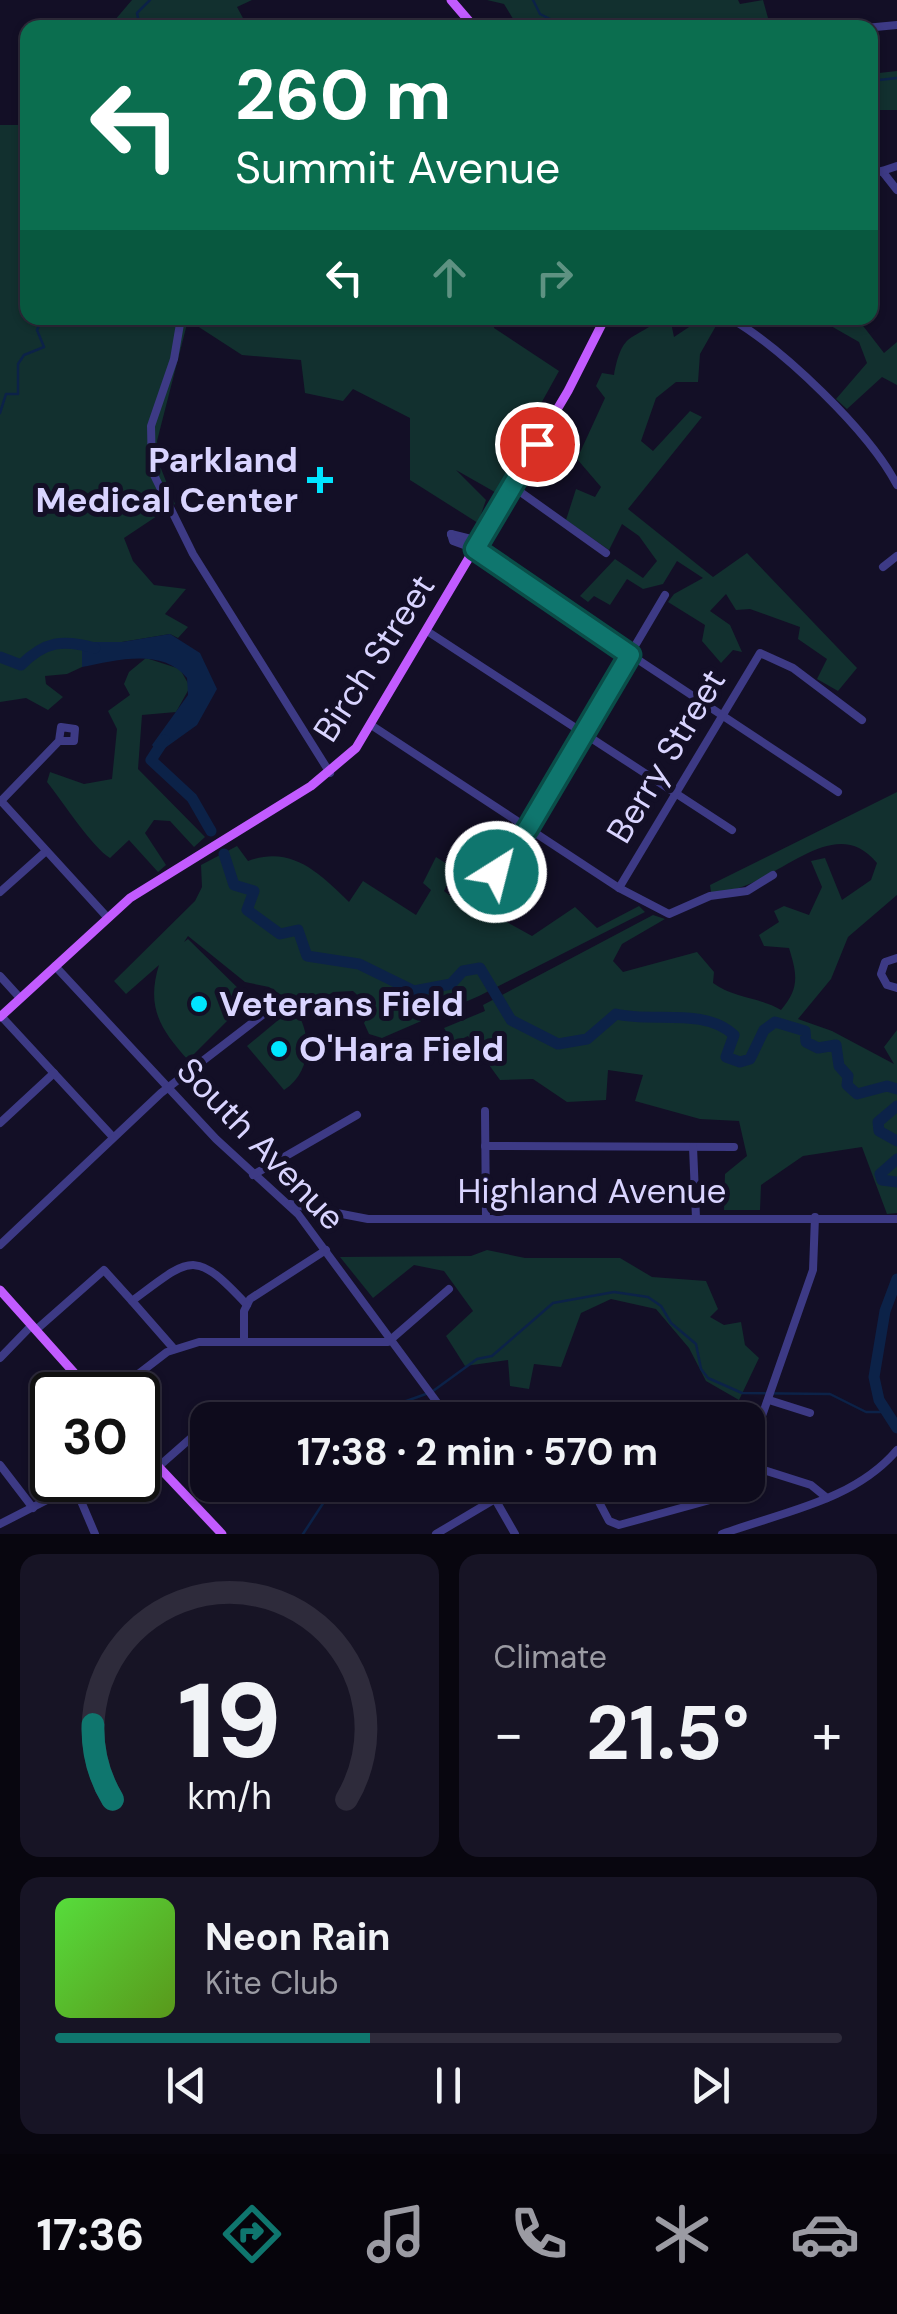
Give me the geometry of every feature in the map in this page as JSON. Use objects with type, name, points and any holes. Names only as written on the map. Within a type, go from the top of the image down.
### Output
[{"type":"main road","points":[[451,0],[468,20]]},
{"type":"main road","name":"Birch Street","points":[[0,1016],[106,918],[174,868],[330,773],[371,725],[602,325]]},
{"type":"main road","points":[[0,1292],[74,1372]]},
{"type":"main road","points":[[160,1469],[222,1534]]},
{"type":"street","points":[[878,173],[897,166]]},
{"type":"street","points":[[882,172],[897,190]]},
{"type":"street","points":[[179,325],[174,359],[149,436],[152,471],[193,554],[330,773]]},
{"type":"street","points":[[740,325],[767,345],[868,440],[897,485]]},
{"type":"street","points":[[512,486],[606,553]]},
{"type":"street","points":[[475,549],[838,792]]},
{"type":"street","points":[[883,567],[897,556]]},
{"type":"street","points":[[496,872],[528,828],[665,595]]},
{"type":"street","points":[[427,631],[732,830]]},
{"type":"street","name":"Berry Street","points":[[619,888],[760,653],[804,676],[862,720]]},
{"type":"street","points":[[371,725],[619,888],[674,914],[710,896],[747,891],[773,875]]},
{"type":"street","points":[[59,741],[1,801],[106,918]]},
{"type":"street","points":[[0,892],[45,852]]},
{"type":"street","points":[[897,958],[885,962],[881,974],[886,985],[897,988]]},
{"type":"street","name":"South Avenue","points":[[55,966],[167,1088],[253,1175],[290,1204],[439,1402]]},
{"type":"street","points":[[0,976],[20,998]]},
{"type":"street","points":[[0,1245],[112,1136],[278,1002]]},
{"type":"street","points":[[0,1016],[112,1136]]},
{"type":"street","points":[[0,1124],[54,1073]]},
{"type":"street","points":[[485,1111],[486,1218]]},
{"type":"street","points":[[253,1175],[357,1115]]},
{"type":"street","points":[[485,1146],[734,1147]]},
{"type":"street","points":[[693,1147],[696,1218]]},
{"type":"street","name":"Highland Avenue","points":[[290,1204],[368,1219],[897,1219]]},
{"type":"street","points":[[765,1409],[813,1270],[816,1218]]},
{"type":"street","points":[[246,1304],[326,1250]]},
{"type":"street","points":[[132,1301],[177,1269],[195,1264],[214,1270],[246,1304],[244,1340]]},
{"type":"street","points":[[0,1358],[104,1270],[174,1349]]},
{"type":"street","points":[[142,1372],[174,1349],[206,1341],[381,1343],[449,1289]]},
{"type":"street","points":[[770,1395],[810,1414]]},
{"type":"street","points":[[160,1465],[190,1439]]},
{"type":"street","points":[[722,1534],[827,1498],[895,1455]]},
{"type":"street","points":[[0,1465],[33,1508]]},
{"type":"street","points":[[765,1471],[817,1488],[827,1498]]},
{"type":"street","points":[[0,1524],[45,1502]]},
{"type":"street","points":[[81,1502],[95,1534]]},
{"type":"street","points":[[436,1534],[490,1502]]},
{"type":"street","points":[[497,1502],[516,1534]]},
{"type":"street","points":[[598,1502],[607,1519],[616,1526],[702,1502]]},
{"type":"green space","points":[[132,0],[252,0],[237,7],[244,20],[115,20]]},
{"type":"green space","points":[[487,0],[738,0],[740,4],[763,0],[768,18],[514,20],[504,4]]},
{"type":"green space","points":[[897,71],[897,110],[878,110],[878,73]]},
{"type":"green space","points":[[0,125],[20,125],[20,325],[187,325],[157,441],[160,466],[175,504],[124,538],[133,561],[154,585],[186,589],[165,614],[188,627],[178,638],[170,634],[122,642],[82,642],[82,667],[67,674],[45,676],[46,684],[63,697],[48,710],[26,698],[0,702]]},
{"type":"green space","points":[[196,325],[494,325],[559,371],[528,427],[536,433],[500,495],[456,470],[486,500],[478,523],[410,480],[410,418],[353,389],[343,401],[305,393],[301,360],[242,355]]},
{"type":"green space","points":[[671,325],[674,337],[689,325],[716,325],[700,354],[698,382],[676,382],[656,398],[641,441],[653,451],[690,411],[702,417],[628,509],[713,577],[747,553],[857,668],[838,691],[817,679],[827,659],[798,639],[800,627],[750,609],[736,610],[726,594],[710,611],[730,625],[742,652],[733,650],[721,663],[702,641],[705,625],[668,602],[674,594],[703,578],[677,561],[663,584],[643,589],[627,579],[610,605],[594,596],[588,602],[580,596],[615,559],[643,578],[657,561],[639,536],[622,524],[609,550],[566,520],[576,489],[595,497],[601,487],[577,459],[605,398],[596,386],[602,373],[614,375],[625,343],[651,326]]},
{"type":"green space","points":[[829,325],[862,325],[884,353],[897,342],[897,385],[882,377],[847,409],[836,399],[867,363],[859,342]]},
{"type":"green space","points":[[146,658],[180,669],[190,687],[176,712],[142,715],[138,769],[205,837],[194,847],[170,821],[154,820],[145,833],[166,865],[158,872],[129,840],[110,858],[86,834],[47,782],[50,772],[84,784],[112,779],[117,729],[108,711],[130,695],[124,684],[129,672]]},
{"type":"green space","points":[[897,792],[897,895],[848,937],[831,979],[798,1019],[832,1031],[894,1064],[884,1047],[897,1030],[897,1213],[887,1214],[862,1147],[803,1156],[761,1185],[760,1210],[724,1210],[725,1174],[747,1156],[739,1121],[700,1119],[635,1101],[643,1075],[608,1070],[606,1100],[567,1102],[533,1079],[500,1080],[468,1036],[453,1043],[444,1028],[485,1011],[483,1005],[653,915],[665,919],[622,944],[613,961],[623,972],[697,952],[714,972],[713,983],[781,1010],[794,988],[792,957],[789,948],[764,946],[759,935],[779,922],[774,911],[784,906],[809,915],[822,887],[811,861],[825,858],[842,900],[871,880],[877,863],[859,848],[840,844],[820,848],[733,890],[711,892],[710,885]]},
{"type":"green space","points":[[237,846],[248,861],[278,857],[304,865],[349,902],[363,881],[416,915],[431,890],[423,883],[436,857],[455,869],[444,891],[464,907],[479,891],[487,898],[480,917],[487,922],[496,916],[532,936],[575,907],[597,928],[639,906],[645,912],[479,996],[382,1038],[369,1034],[364,1023],[372,1009],[353,991],[333,992],[305,1010],[269,987],[245,982],[188,936],[184,942],[188,939],[249,999],[188,1060],[158,1017],[154,993],[159,965],[126,994],[114,981],[195,901],[202,887],[201,865]]},
{"type":"green space","name":"O'Hara Field","points":[[294,1007],[304,1028],[307,1051],[300,1073],[284,1090],[247,1046]]},
{"type":"green space","points":[[487,1250],[525,1258],[620,1258],[652,1277],[706,1281],[718,1309],[710,1317],[724,1325],[741,1322],[745,1345],[759,1358],[739,1400],[706,1381],[689,1348],[656,1309],[611,1299],[581,1313],[561,1367],[534,1364],[529,1389],[510,1386],[508,1360],[465,1366],[446,1336],[473,1311],[444,1271],[414,1265],[373,1298],[340,1257],[471,1256]]},
{"type":"water","points":[[170,634],[200,653],[217,689],[197,725],[158,753],[152,745],[188,695],[187,678],[176,668],[151,659],[82,667],[82,642],[122,642]]},
{"type":"waterway","points":[[138,20],[137,13],[150,0]]},
{"type":"waterway","points":[[533,0],[540,14],[552,20]]},
{"type":"waterway","points":[[878,80],[897,78]]},
{"type":"waterway","points":[[0,413],[6,394],[18,394],[18,364],[24,355],[44,347],[37,330],[40,325]]},
{"type":"waterway","points":[[0,657],[21,665],[55,644],[95,648]]},
{"type":"waterway","points":[[164,740],[151,760],[192,798],[211,831]]},
{"type":"waterway","points":[[224,854],[234,885],[254,891],[247,910],[280,934],[298,930],[307,956],[359,964],[414,991],[451,984],[463,971],[480,968],[511,1020],[558,1044],[587,1039],[616,1014],[693,1018],[722,1026],[734,1035],[726,1057],[740,1062],[750,1059],[764,1030],[775,1022],[805,1031],[806,1042],[818,1048],[836,1045],[839,1066],[848,1076],[847,1085],[857,1094],[887,1086],[897,1089]]},
{"type":"waterway","points":[[897,1106],[878,1122],[879,1131],[897,1141]]},
{"type":"waterway","points":[[897,1159],[880,1174],[882,1180],[897,1182]]},
{"type":"waterway","points":[[897,1279],[885,1311],[874,1377],[879,1400],[897,1428]]},
{"type":"waterway","points":[[433,1391],[477,1359],[492,1356],[553,1303],[614,1292],[648,1297],[661,1306],[671,1323],[696,1344],[701,1369],[708,1378],[742,1393],[830,1394],[866,1412],[886,1412]]},
{"type":"waterway","points":[[403,1402],[426,1394]]},
{"type":"waterway","points":[[303,1534],[324,1502]]},
{"type":"place","name":"Parkland Medical Center","points":[[320,480]]},
{"type":"place","name":"Veterans Field","points":[[199,1004]]},
{"type":"place","name":"O'Hara Field","points":[[279,1049]]},
{"type":"route","points":[[496,872],[528,828],[630,655],[475,549],[537,444]]}]
